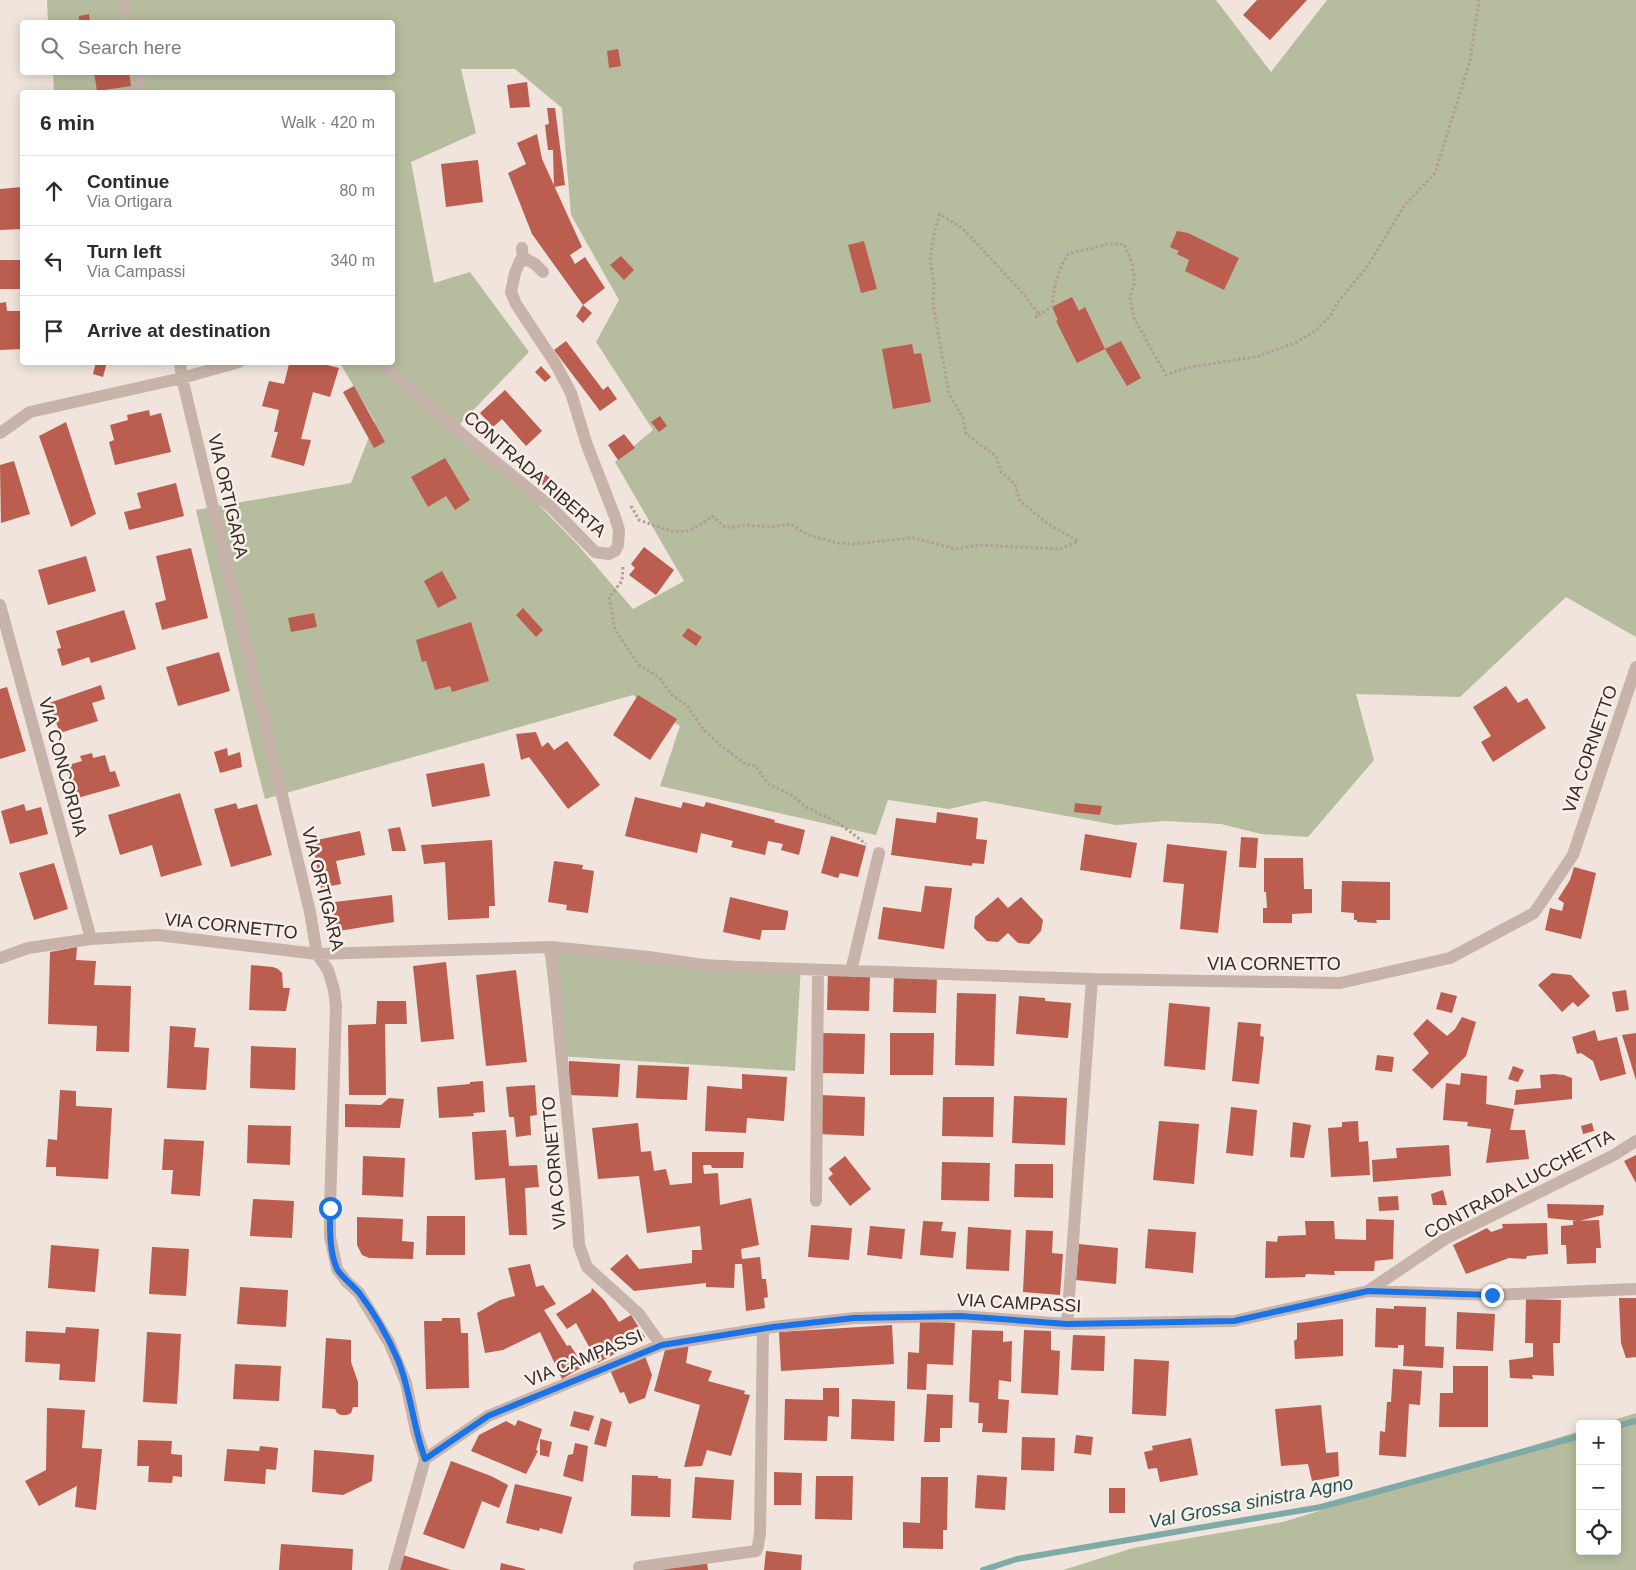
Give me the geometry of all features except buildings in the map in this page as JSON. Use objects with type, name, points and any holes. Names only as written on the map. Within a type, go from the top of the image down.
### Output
[{"type":"street","points":[[123,0],[128,20]]},
{"type":"street","points":[[138,75],[141,90]]},
{"type":"street","name":"CONTRADA RIBERTA","points":[[382,365],[469,440],[551,507],[595,552],[609,554],[615,551],[619,537],[615,516],[587,445],[571,393],[555,363],[516,304],[511,292],[522,254],[543,272]]},
{"type":"street","name":"VIA ORTIGARA","points":[[180,365],[308,902],[317,954],[328,970],[334,990],[336,1006],[330,1208],[330,1237],[334,1258],[337,1269],[346,1281],[359,1292],[395,1354],[406,1383],[416,1431],[425,1459]]},
{"type":"street","points":[[0,433],[30,412],[182,378],[228,365]]},
{"type":"street","name":"VIA CONCORDIA","points":[[0,605],[91,940]]},
{"type":"street","name":"VIA CORNETTO","points":[[0,958],[28,948],[91,940],[158,935],[317,954],[550,948],[649,957],[710,966],[818,971],[1340,984],[1450,958],[1534,914],[1573,855],[1636,667]]},
{"type":"street","points":[[851,971],[878,854]]},
{"type":"street","name":"VIA CORNETTO","points":[[550,948],[578,1214],[579,1245],[587,1266],[639,1314],[662,1345]]},
{"type":"street","points":[[816,1201],[818,971]]},
{"type":"street","points":[[1067,1324],[1092,979]]},
{"type":"street","name":"CONTRADA LUCCHETTA","points":[[1368,1291],[1445,1239],[1614,1155],[1636,1141]]},
{"type":"street","name":"VIA CAMPASSI","points":[[425,1459],[488,1416],[662,1345],[763,1329],[854,1318],[960,1316],[1067,1324],[1234,1321],[1368,1291],[1492,1295],[1636,1289]]},
{"type":"street","points":[[639,1567],[756,1551],[760,1533],[763,1329]]},
{"type":"street","points":[[394,1570],[425,1459]]},
{"type":"path","points":[[626,509],[628,502],[639,520],[677,532],[698,528],[712,516],[726,528],[746,525],[771,527],[791,524],[808,535],[837,543],[853,544],[913,538],[956,549],[980,545],[1060,549],[1078,541],[1048,524],[1020,501],[1015,484],[1001,472],[996,456],[966,434],[963,418],[949,394],[933,304],[934,283],[930,259],[935,229],[940,214],[962,228],[1021,291],[1038,313],[1036,317],[1052,307],[1054,287],[1059,269],[1068,254],[1109,244],[1124,244],[1132,263],[1135,280],[1130,297],[1134,318],[1166,375],[1186,368],[1259,356],[1297,342],[1315,331],[1331,315],[1337,303],[1367,266],[1404,206],[1435,172],[1470,61],[1479,0]]},
{"type":"path","points":[[623,565],[622,581],[609,596],[614,630],[639,665],[659,677],[671,694],[687,706],[704,730],[718,744],[745,764],[756,766],[768,784],[790,794],[806,808],[840,824],[878,854]]},
{"type":"green space","points":[[47,0],[1216,0],[1271,72],[1327,0],[1636,0],[1636,637],[1566,597],[1460,697],[1356,694],[1374,760],[1308,837],[1261,834],[1221,824],[1165,821],[1116,825],[984,801],[949,809],[888,800],[876,835],[660,786],[680,726],[633,695],[265,799],[196,510],[351,483],[375,422],[341,365],[395,365],[395,90],[54,90],[53,75],[395,75],[395,20],[48,20]],"holes":[[[461,69],[515,69],[562,108],[571,215],[619,300],[596,342],[653,430],[615,462],[684,581],[633,609],[578,545],[460,424],[529,352],[470,272],[434,283],[411,162],[476,133]]]},
{"type":"green space","points":[[544,949],[801,965],[795,1071],[558,1056]]},
{"type":"green space","points":[[1636,1413],[1636,1570],[1063,1570],[1133,1548],[1283,1522],[1576,1432],[1576,1555],[1621,1555],[1621,1420],[1614,1420]]},
{"type":"waterway","name":"Val Grossa sinistra Agno","points":[[1621,1425],[1636,1421]]},
{"type":"waterway","name":"Val Grossa sinistra Agno","points":[[983,1570],[1017,1559],[1321,1507],[1576,1437]]},
{"type":"route","points":[[330,1208],[330,1237],[337,1269],[346,1281],[359,1292],[389,1342],[398,1361],[406,1383],[416,1431],[425,1459],[488,1416],[662,1345],[773,1327],[854,1318],[960,1316],[1067,1324],[1234,1321],[1368,1291],[1492,1295]]}]
